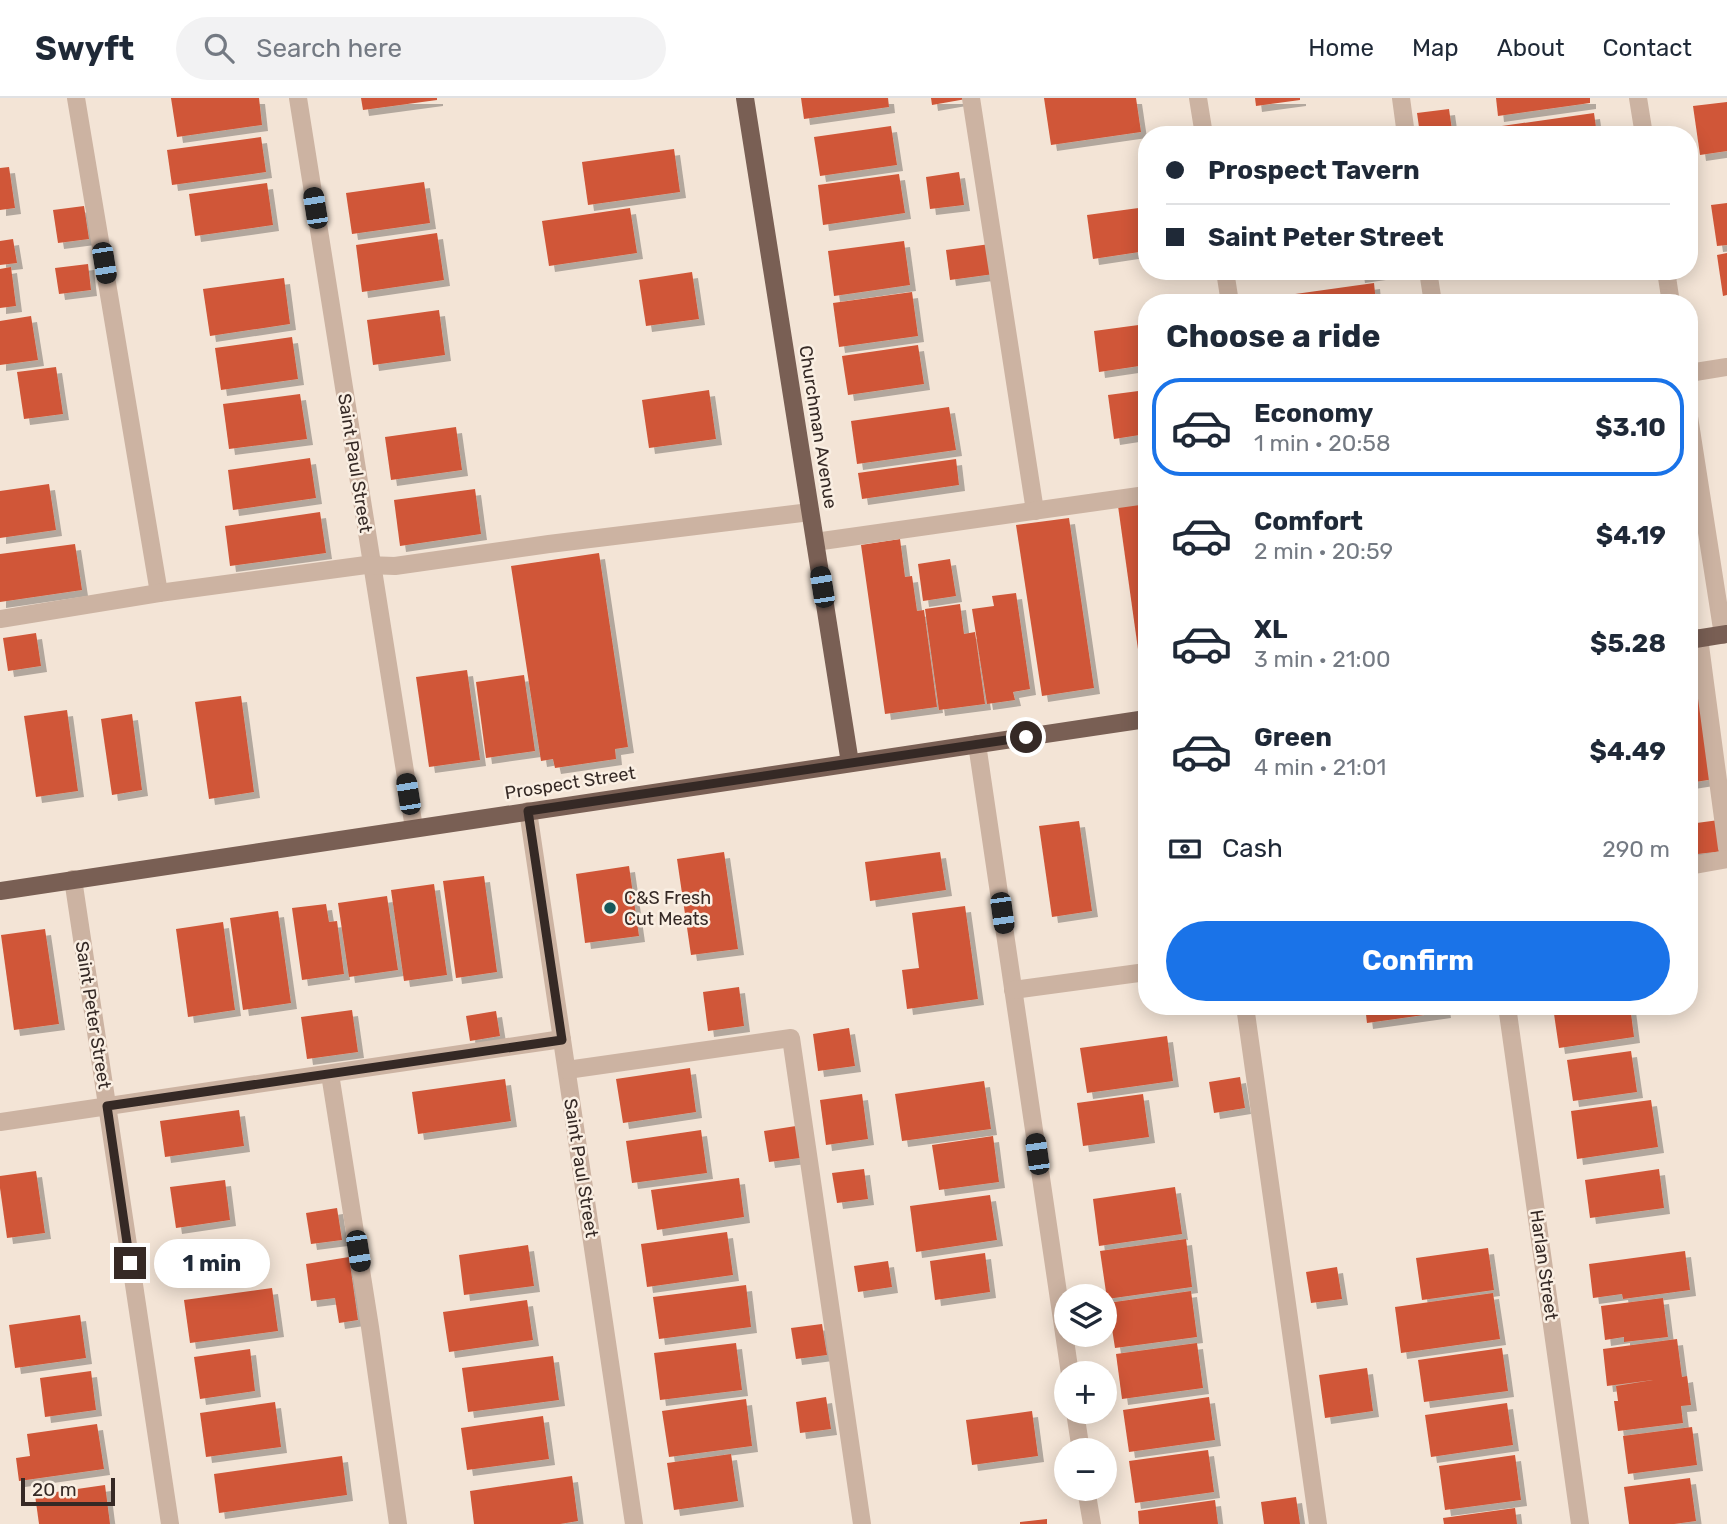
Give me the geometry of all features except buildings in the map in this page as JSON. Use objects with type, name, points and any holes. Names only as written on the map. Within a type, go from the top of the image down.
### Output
[{"type":"main road","name":"Churchman Avenue","points":[[745,98],[850,763]]},
{"type":"main road","points":[[1698,638],[1725,634]]},
{"type":"main road","name":"Prospect Street","points":[[0,891],[1138,720]]},
{"type":"street","points":[[76,98],[159,593]]},
{"type":"street","name":"Saint Paul Street","points":[[298,98],[414,828]]},
{"type":"street","points":[[971,98],[1035,511]]},
{"type":"street","points":[[1198,98],[1203,126]]},
{"type":"street","points":[[1401,98],[1405,126]]},
{"type":"street","points":[[1638,98],[1643,126]]},
{"type":"street","points":[[1698,371],[1727,366]]},
{"type":"street","points":[[1698,471],[1725,634]]},
{"type":"street","points":[[815,542],[1138,496]]},
{"type":"street","points":[[0,619],[159,593],[371,565],[395,566],[810,512]]},
{"type":"street","points":[[1698,664],[1727,848]]},
{"type":"street","points":[[977,744],[1068,1361]]},
{"type":"street","name":"Saint Paul Street","points":[[528,811],[634,1524]]},
{"type":"street","points":[[1698,864],[1727,859]]},
{"type":"street","name":"Saint Peter Street","points":[[73,879],[170,1524]]},
{"type":"street","points":[[1013,990],[1138,973]]},
{"type":"street","points":[[1246,1015],[1318,1524]]},
{"type":"street","name":"Harlan Street","points":[[1508,1015],[1580,1524]]},
{"type":"street","points":[[566,1070],[791,1038],[862,1524]]},
{"type":"street","points":[[0,1122],[562,1040]]},
{"type":"street","points":[[330,1074],[398,1524]]},
{"type":"street","points":[[1089,1501],[1092,1524]]},
{"type":"place","name":"C&S Fresh Cut Meats","points":[[610,908]]},
{"type":"route","points":[[130,1263],[107,1106],[562,1040],[528,811],[1026,737]]}]
